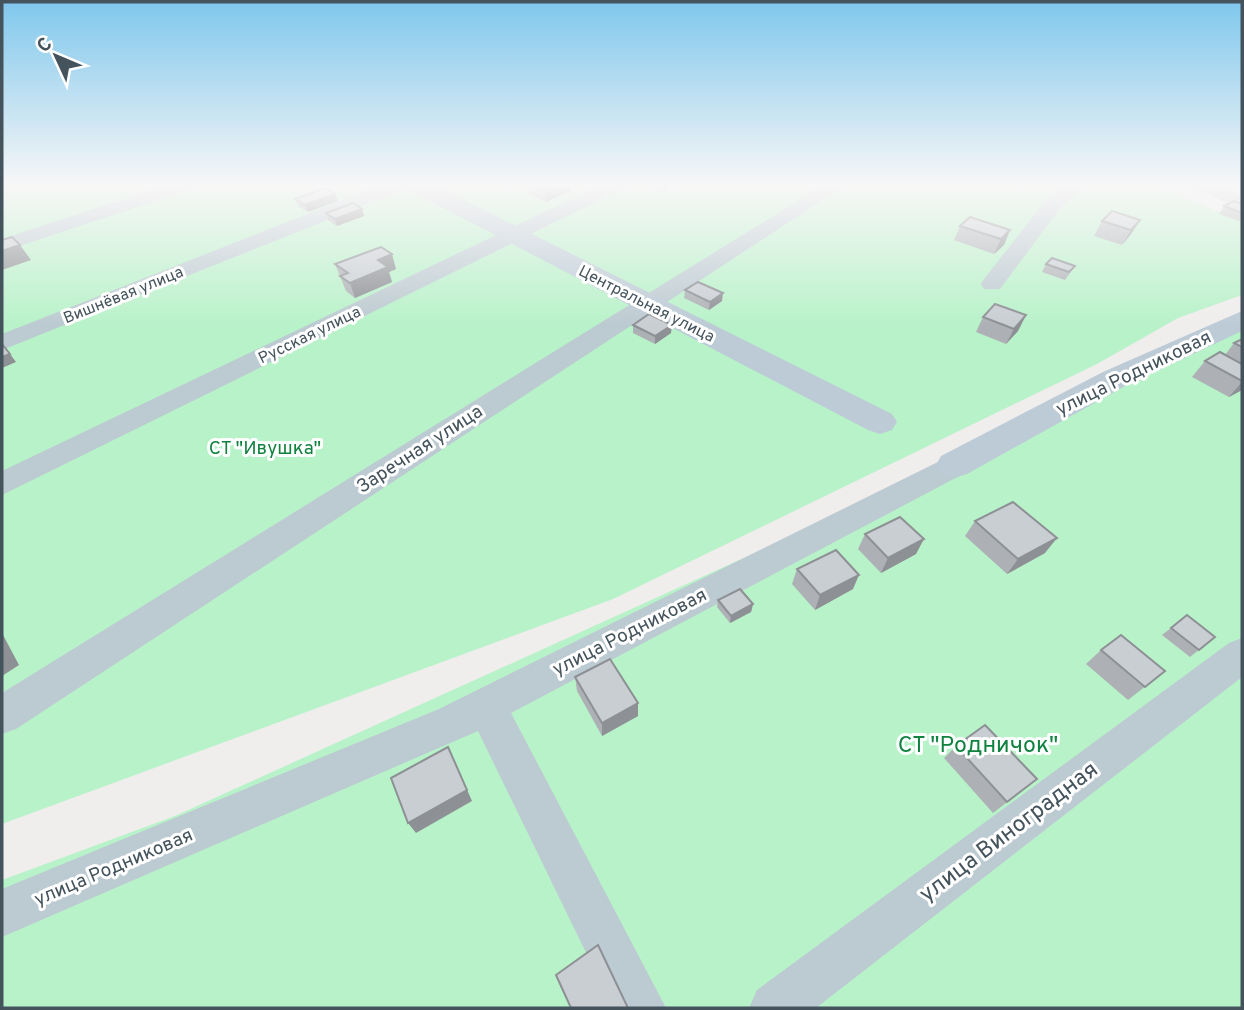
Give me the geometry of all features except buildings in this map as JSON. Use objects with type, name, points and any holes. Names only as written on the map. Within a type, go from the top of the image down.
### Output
[{"type":"street","points":[[2,246],[46,231]]},
{"type":"street","name":"Вишнёвая улица","points":[[2,343],[282,231]]},
{"type":"street","name":"Центральная улица","points":[[506,231],[880,422]]},
{"type":"street","name":"Русская улица","points":[[2,484],[518,231]]},
{"type":"street","name":"Заречная улица","points":[[2,715],[763,231]]},
{"type":"street","points":[[992,285],[1033,231]]},
{"type":"street","name":"улица Родниковая","points":[[2,913],[453,723],[954,465],[1114,379],[1242,320]]},
{"type":"street","name":"улица Виноградная","points":[[775,1008],[1242,655]]},
{"type":"street","points":[[486,705],[640,1008]]},
{"type":"green space","name":"СТ \"Ивушка\"","points":[[2,231],[1242,231],[1242,295],[1178,318],[1097,364],[613,599],[2,824]]},
{"type":"green space","name":"СТ \"Родничок\"","points":[[1242,329],[1242,1008],[2,1008],[2,880],[175,816]]}]
